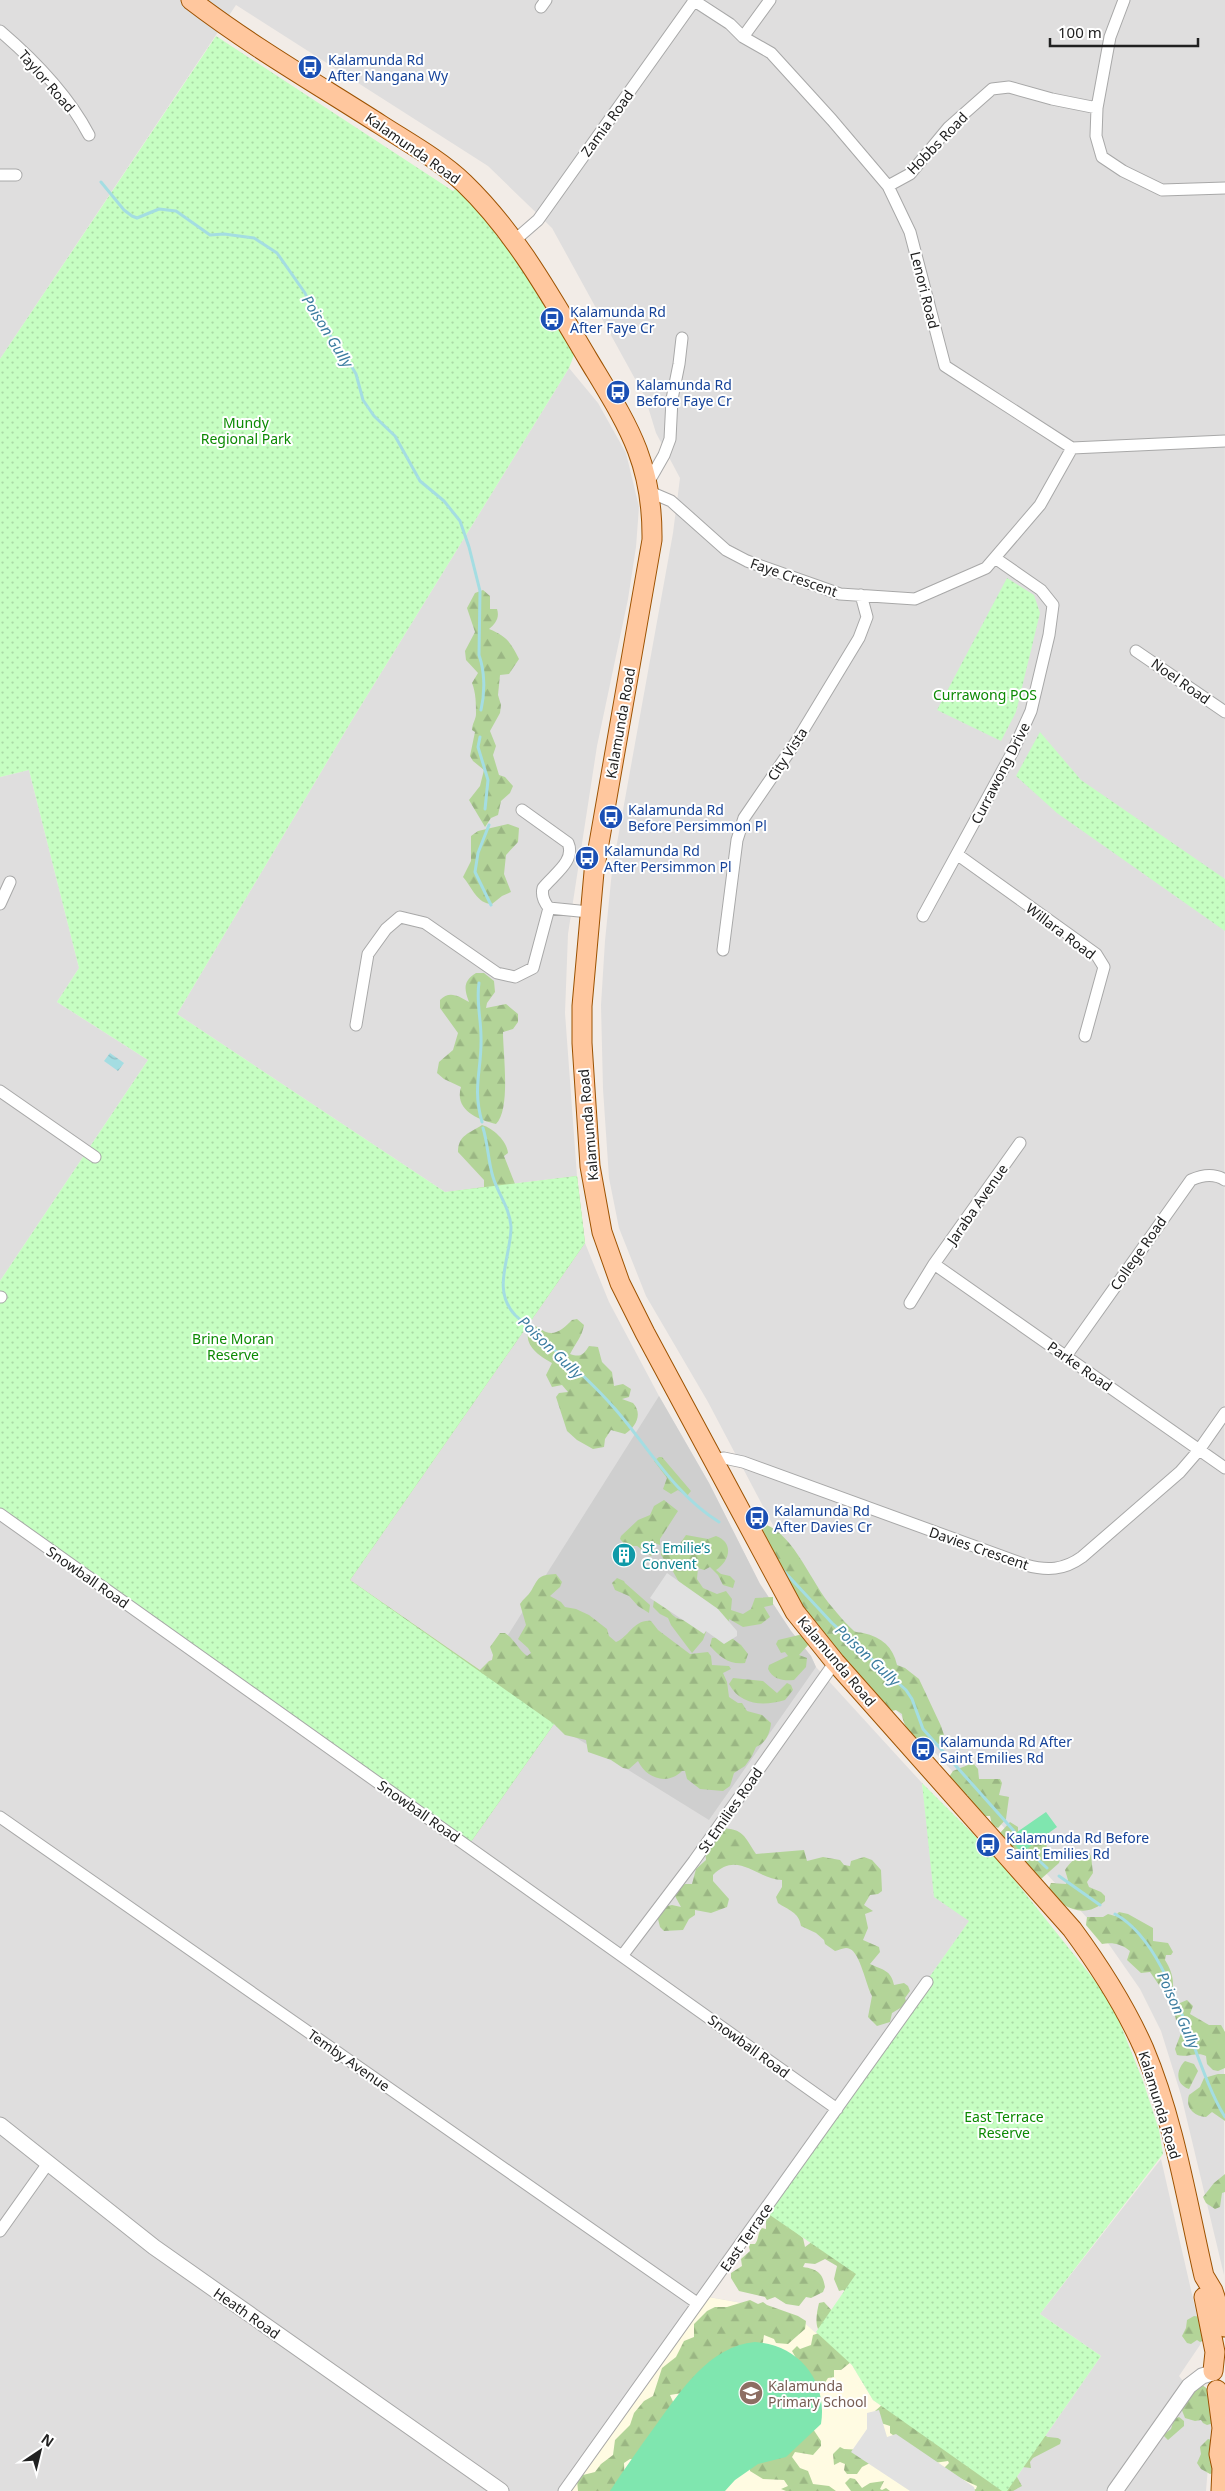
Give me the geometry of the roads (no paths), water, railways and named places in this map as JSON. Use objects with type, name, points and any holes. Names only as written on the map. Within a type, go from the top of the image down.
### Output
[{"type":"main road","name":"Kalamunda Road","points":[[191,0],[228,27],[436,161],[463,182],[515,240],[638,447],[649,487],[652,540],[610,775],[589,912],[582,1006],[582,1043],[590,1166],[596,1205],[609,1256],[620,1283],[712,1460],[795,1612],[835,1662],[1072,1929],[1112,1986],[1144,2049],[1167,2120],[1204,2276],[1204,2296],[1215,2352],[1222,2420],[1219,2454],[1224,2465],[1220,2491]]},
{"type":"main road","name":"Kalamunda Road","points":[[1204,2276],[1213,2291],[1225,2327]]},
{"type":"street","points":[[743,37],[770,0]]},
{"type":"street","points":[[1124,0],[1110,37],[1097,108],[1096,136],[1102,156],[1123,171],[1162,190],[1225,188]]},
{"type":"street","name":"Zamia Road","points":[[515,240],[538,220],[694,1]]},
{"type":"street","name":"Lenori Road","points":[[694,1],[730,24],[743,37],[772,53],[888,186],[910,232],[945,366],[1072,448]]},
{"type":"street","name":"Taylor Road","points":[[0,31],[37,64],[82,122],[89,136]]},
{"type":"street","name":"Hobbs Road","points":[[888,186],[910,174],[949,127],[992,90],[1009,87],[1052,100],[1097,108]]},
{"type":"street","points":[[0,175],[16,175]]},
{"type":"street","points":[[649,487],[670,439],[672,399],[680,364],[682,338]]},
{"type":"street","points":[[1072,448],[1225,441]]},
{"type":"street","name":"Faye Crescent","points":[[649,487],[672,501],[726,550],[747,561],[840,594],[915,599],[986,568],[1040,505],[1072,448]]},
{"type":"street","name":"Currawong Drive","points":[[923,916],[1012,753],[1031,711],[1049,635],[1053,605],[1041,590],[995,558]]},
{"type":"street","name":"City Vista","points":[[723,950],[737,840],[744,818],[796,742],[859,638],[867,617],[861,595]]},
{"type":"street","name":"Noel Road","points":[[1136,651],[1225,712]]},
{"type":"street","points":[[356,1025],[368,954],[386,929],[400,917],[425,922],[497,973],[515,977],[533,968],[549,908],[542,894],[543,888],[568,859],[570,849],[568,843],[522,810]]},
{"type":"street","name":"Willara Road","points":[[958,855],[1096,954],[1104,967],[1085,1036]]},
{"type":"street","points":[[0,904],[10,882]]},
{"type":"street","points":[[549,908],[589,912]]},
{"type":"street","points":[[0,1091],[95,1157]]},
{"type":"street","name":"Jaraba Avenue","points":[[910,1303],[934,1264],[1020,1143]]},
{"type":"street","name":"College Road","points":[[1066,1356],[1190,1180],[1208,1175],[1219,1176],[1225,1180]]},
{"type":"street","name":"Parke Road","points":[[934,1264],[1225,1468]]},
{"type":"street","name":"Davies Crescent","points":[[712,1460],[724,1458],[744,1462],[1026,1565],[1050,1569],[1072,1565],[1171,1481],[1199,1450],[1225,1413]]},
{"type":"street","name":"Snowball Road","points":[[0,1514],[837,2109]]},
{"type":"street","name":"St Emilies Road","points":[[622,1956],[694,1861],[835,1662]]},
{"type":"street","name":"Temby Avenue","points":[[0,1817],[697,2302]]},
{"type":"street","name":"East Terrace","points":[[564,2491],[927,1982]]},
{"type":"street","name":"Heath Road","points":[[0,2125],[154,2247],[501,2491]]},
{"type":"street","points":[[0,2231],[49,2162]]},
{"type":"street","points":[[1115,2491],[1182,2398],[1217,2379]]},
{"type":"water","points":[[110,1053],[124,1063],[118,1071],[104,1061]]},
{"type":"waterway","name":"Poison Gully","points":[[101,182],[124,210],[132,216],[137,218],[159,209],[176,211],[210,235],[224,234],[254,238],[277,253],[305,293],[315,315],[356,374],[363,400],[374,416],[395,436],[420,481],[444,501],[460,521],[469,547],[480,591],[479,655],[484,682],[481,710]]},
{"type":"waterway","points":[[480,737],[478,747],[488,780],[485,809]]},
{"type":"waterway","name":"Poison Gully","points":[[489,825],[478,853],[475,872],[491,905]]},
{"type":"waterway","name":"Poison Gully","points":[[479,983],[481,1049],[478,1099],[482,1122]]},
{"type":"waterway","name":"Poison Gully","points":[[483,1128],[493,1177],[506,1207],[511,1227],[503,1284],[504,1295],[508,1305],[515,1315],[604,1397],[689,1499],[719,1522]]},
{"type":"waterway","name":"Poison Gully","points":[[781,1568],[832,1623],[906,1690],[912,1699],[923,1729],[1014,1831]]},
{"type":"waterway","points":[[1028,1850],[1047,1868]]},
{"type":"waterway","name":"Poison Gully","points":[[1059,1876],[1100,1905]]},
{"type":"waterway","name":"Poison Gully","points":[[1115,1914],[1135,1930],[1152,1952],[1167,1978],[1213,2094],[1225,2117]]},
{"type":"place","name":"Kalamunda Rd After Nangana Wy","points":[[310,67]]},
{"type":"place","name":"Kalamunda Rd After Faye Cr","points":[[552,319]]},
{"type":"place","name":"Kalamunda Rd Before Faye Cr","points":[[618,392]]},
{"type":"place","name":"Kalamunda Rd Before Persimmon Pl","points":[[611,817]]},
{"type":"place","name":"Kalamunda Rd After Persimmon Pl","points":[[587,858]]},
{"type":"place","name":"Kalamunda Rd After Davies Cr","points":[[757,1518]]},
{"type":"place","name":"St. Emilie’s Convent","points":[[624,1555]]},
{"type":"place","name":"Kalamunda Rd After Saint Emilies Rd","points":[[923,1749]]},
{"type":"place","name":"Kalamunda Rd Before Saint Emilies Rd","points":[[988,1845]]},
{"type":"place","name":"Kalamunda Primary School","points":[[751,2393]]},
{"type":"park label","name":"Mundy Regional Park","points":[[246,430]]},
{"type":"park label","name":"Currawong POS","points":[[985,694]]},
{"type":"park label","name":"Brine Moran Reserve","points":[[233,1346]]},
{"type":"park label","name":"East Terrace Reserve","points":[[1004,2124]]}]
